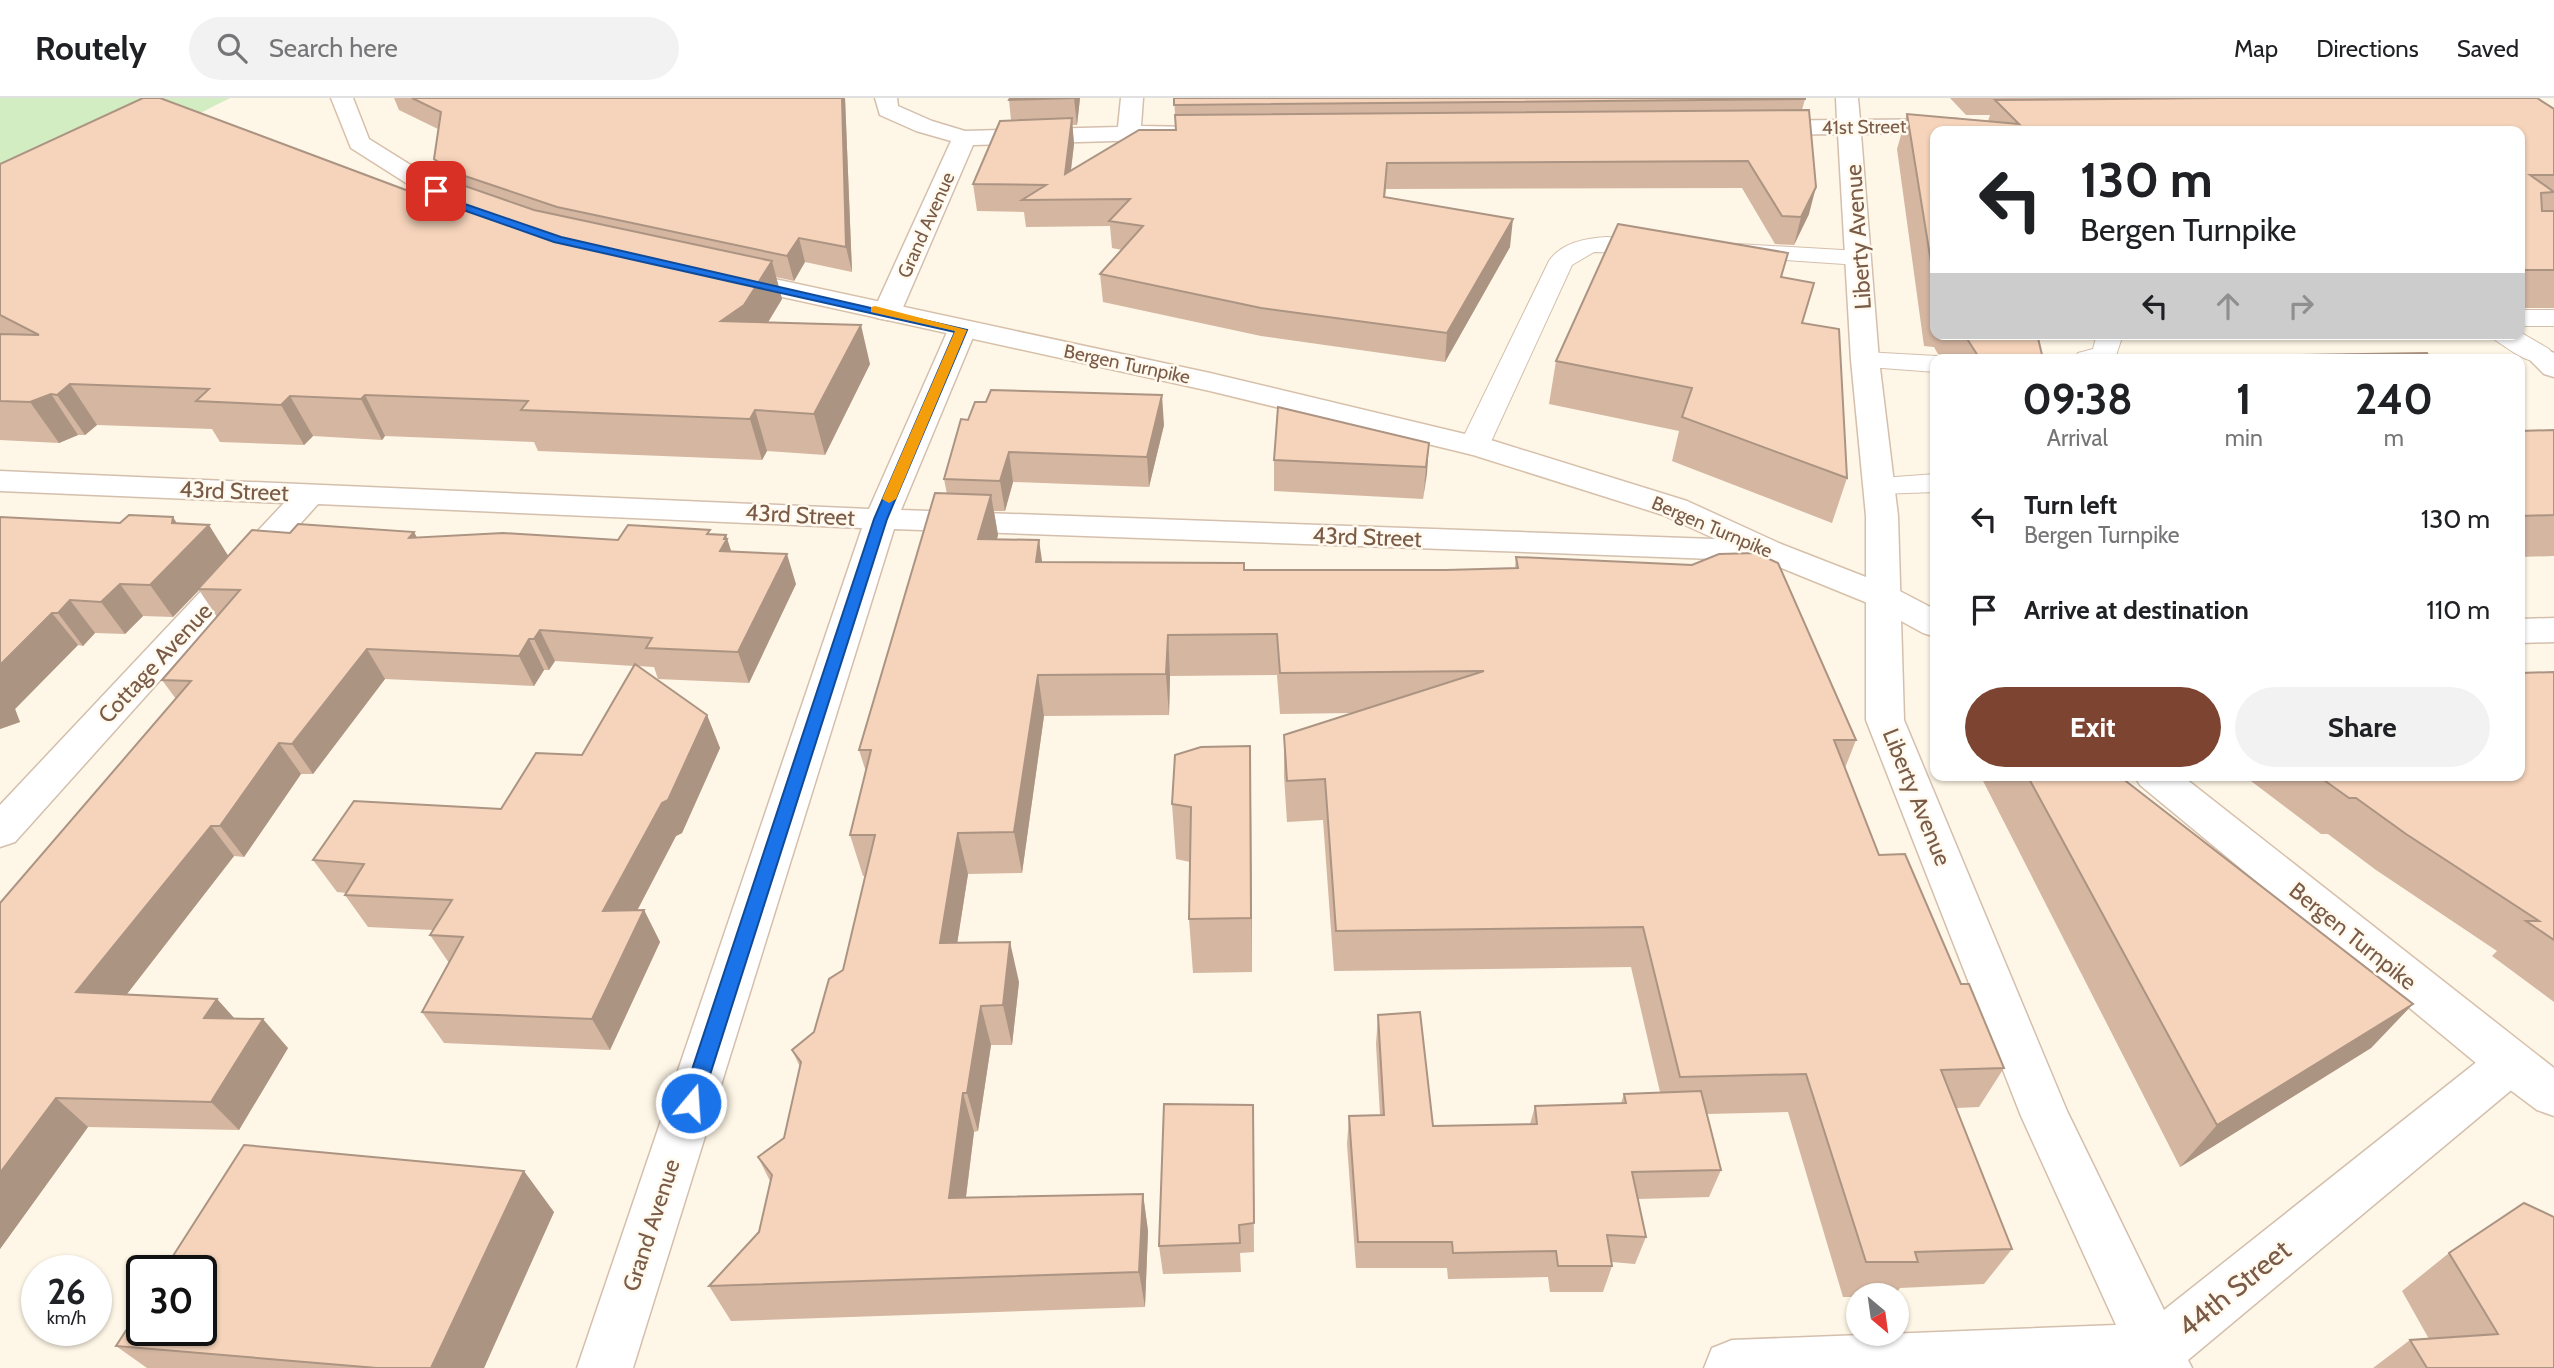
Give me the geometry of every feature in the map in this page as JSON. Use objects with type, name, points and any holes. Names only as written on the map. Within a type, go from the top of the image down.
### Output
[{"type":"street","points":[[342,98],[359,143],[456,204],[494,217]]},
{"type":"street","points":[[886,98],[888,110],[925,126],[964,138],[1212,132]]},
{"type":"street","points":[[1129,132],[1132,98]]},
{"type":"street","name":"Liberty Avenue","points":[[1847,98],[1865,359],[1882,516],[1885,720],[2045,1116],[2160,1359]]},
{"type":"street","name":"41st Street","points":[[1741,128],[1930,127]]},
{"type":"street","name":"Grand Avenue","points":[[887,312],[964,138]]},
{"type":"street","name":"Bergen Turnpike","points":[[702,271],[961,330],[1210,382],[1474,446],[1675,508],[1769,551],[1882,596],[1930,622]]},
{"type":"street","name":"Grand Avenue","points":[[605,1368],[881,519],[961,330]]},
{"type":"street","name":"43rd Street","points":[[0,481],[881,519],[1769,551]]},
{"type":"street","name":"Cottage Avenue","points":[[0,831],[310,494]]},
{"type":"street","points":[[2525,631],[2554,630]]},
{"type":"street","name":"Bergen Turnpike","points":[[2161,781],[2510,1063],[2554,1095]]},
{"type":"street","name":"44th Street","points":[[1732,1368],[2160,1359],[2510,1063]]},
{"type":"lane","points":[[1474,446],[1561,261],[1571,251],[1585,245],[1604,244],[1686,248]]},
{"type":"lane","points":[[1713,250],[1859,258]]},
{"type":"lane","points":[[2525,318],[2554,318]]},
{"type":"lane","points":[[2515,340],[2549,359]]},
{"type":"lane","points":[[1865,359],[1930,364]]},
{"type":"lane","points":[[1879,485],[1930,483]]},
{"type":"green space","points":[[0,98],[230,98],[0,214]]},
{"type":"building","points":[[143,98],[160,98],[422,196],[425,172],[534,210],[772,261],[744,305],[721,321],[861,325],[814,414],[755,410],[750,419],[521,410],[528,401],[365,395],[361,399],[290,396],[281,405],[196,401],[209,389],[70,384],[57,395],[51,394],[30,402],[0,401],[0,334],[39,335],[0,315],[0,164]]},
{"type":"building","points":[[412,98],[842,98],[846,247],[799,238],[787,256],[557,207],[456,173],[434,159],[441,112]]},
{"type":"building","points":[[1010,98],[1074,98],[1009,100]]},
{"type":"building","points":[[1174,98],[1805,98],[1805,99],[1174,105]]},
{"type":"building","points":[[2537,98],[2554,109],[2554,175],[2530,175],[2554,192],[2541,193],[2542,211],[2554,211],[2554,270],[2525,270],[2525,126],[1930,126],[1930,256],[1907,114],[2019,124],[1995,100]]},
{"type":"building","points":[[1809,110],[1816,187],[1801,217],[1782,216],[1748,161],[1387,163],[1384,197],[1513,219],[1447,333],[1261,308],[1100,274],[1143,226],[1109,221],[1130,199],[1022,200],[1046,185],[973,184],[1000,121],[1072,118],[1065,174],[1139,130],[1176,130],[1175,115]]},
{"type":"building","points":[[1618,224],[1788,253],[1781,277],[1814,283],[1802,323],[1839,329],[1847,478],[1682,417],[1692,388],[1556,361]]},
{"type":"building","points":[[1968,340],[2038,340],[2042,354],[1977,354]]},
{"type":"building","points":[[2427,353],[2428,354],[2366,354]]},
{"type":"building","points":[[991,390],[1162,395],[1147,457],[1009,452],[1000,481],[944,479],[961,419],[968,420],[975,402],[986,402]]},
{"type":"building","points":[[1278,407],[1429,443],[1426,467],[1274,460]]},
{"type":"building","points":[[2554,430],[2554,515],[2525,516],[2525,431]]},
{"type":"building","points":[[935,493],[991,495],[978,539],[1039,540],[1036,562],[1244,563],[1244,570],[1446,570],[1518,568],[1516,557],[1692,565],[1719,554],[1756,553],[1778,563],[1856,740],[1834,740],[1879,855],[1905,854],[1961,984],[1969,984],[2004,1068],[1941,1070],[2012,1249],[1915,1252],[1918,1262],[1866,1262],[1806,1074],[1680,1077],[1643,927],[1336,931],[1325,779],[1287,781],[1284,735],[1484,671],[1280,673],[1277,634],[1168,635],[1166,674],[1038,675],[1014,832],[958,833],[940,943],[1010,942],[1003,1005],[981,1006],[967,1093],[963,1093],[949,1198],[1143,1194],[1139,1272],[709,1286],[759,1232],[772,1175],[758,1157],[784,1138],[801,1062],[792,1050],[814,1032],[829,979],[843,970],[875,835],[850,835],[871,750],[859,750]]},
{"type":"building","points":[[129,515],[173,517],[172,523],[209,525],[150,585],[120,584],[101,602],[70,600],[58,613],[52,613],[0,665],[0,517],[120,523]]},
{"type":"building","points":[[298,524],[414,532],[409,538],[503,533],[618,540],[628,525],[710,530],[707,534],[726,535],[724,539],[727,539],[720,551],[787,554],[738,652],[646,648],[652,638],[540,630],[534,639],[529,639],[519,656],[367,649],[292,744],[279,743],[220,826],[211,826],[76,992],[217,999],[204,1018],[263,1019],[211,1102],[56,1098],[0,1173],[0,903],[191,681],[162,680],[240,590],[198,589],[252,530],[290,533]]},
{"type":"building","points":[[635,664],[707,715],[668,800],[662,803],[603,911],[644,910],[592,1019],[422,1012],[463,937],[430,935],[452,900],[345,895],[364,864],[313,860],[354,801],[501,809],[536,753],[582,755]]},
{"type":"building","points":[[2554,672],[2554,940],[2526,921],[2539,921],[2356,798],[2349,798],[2325,781],[2525,781],[2525,673]]},
{"type":"building","points":[[1250,746],[1251,918],[1189,919],[1191,807],[1172,804],[1175,755],[1201,747]]},
{"type":"building","points":[[2030,781],[2126,781],[2413,1004],[2217,1125]]},
{"type":"building","points":[[1420,1012],[1433,1126],[1537,1124],[1535,1106],[1626,1103],[1624,1094],[1701,1091],[1721,1170],[1632,1172],[1646,1237],[1607,1235],[1612,1266],[1558,1266],[1556,1251],[1453,1253],[1452,1242],[1358,1242],[1349,1116],[1384,1115],[1378,1015]]},
{"type":"building","points":[[1164,1104],[1253,1105],[1254,1223],[1239,1225],[1240,1243],[1159,1246]]},
{"type":"building","points":[[244,1145],[524,1171],[431,1368],[377,1368],[116,1346],[126,1331],[126,1346],[217,1346],[217,1255],[174,1255]]},
{"type":"building","points":[[2524,1203],[2554,1217],[2554,1368],[2427,1368],[2410,1340],[2498,1334],[2449,1253]]},
{"type":"slow traffic","points":[[875,309],[961,330],[889,499]]},
{"type":"route","points":[[436,191],[456,204],[558,240],[961,330],[881,519],[691,1103]]}]
